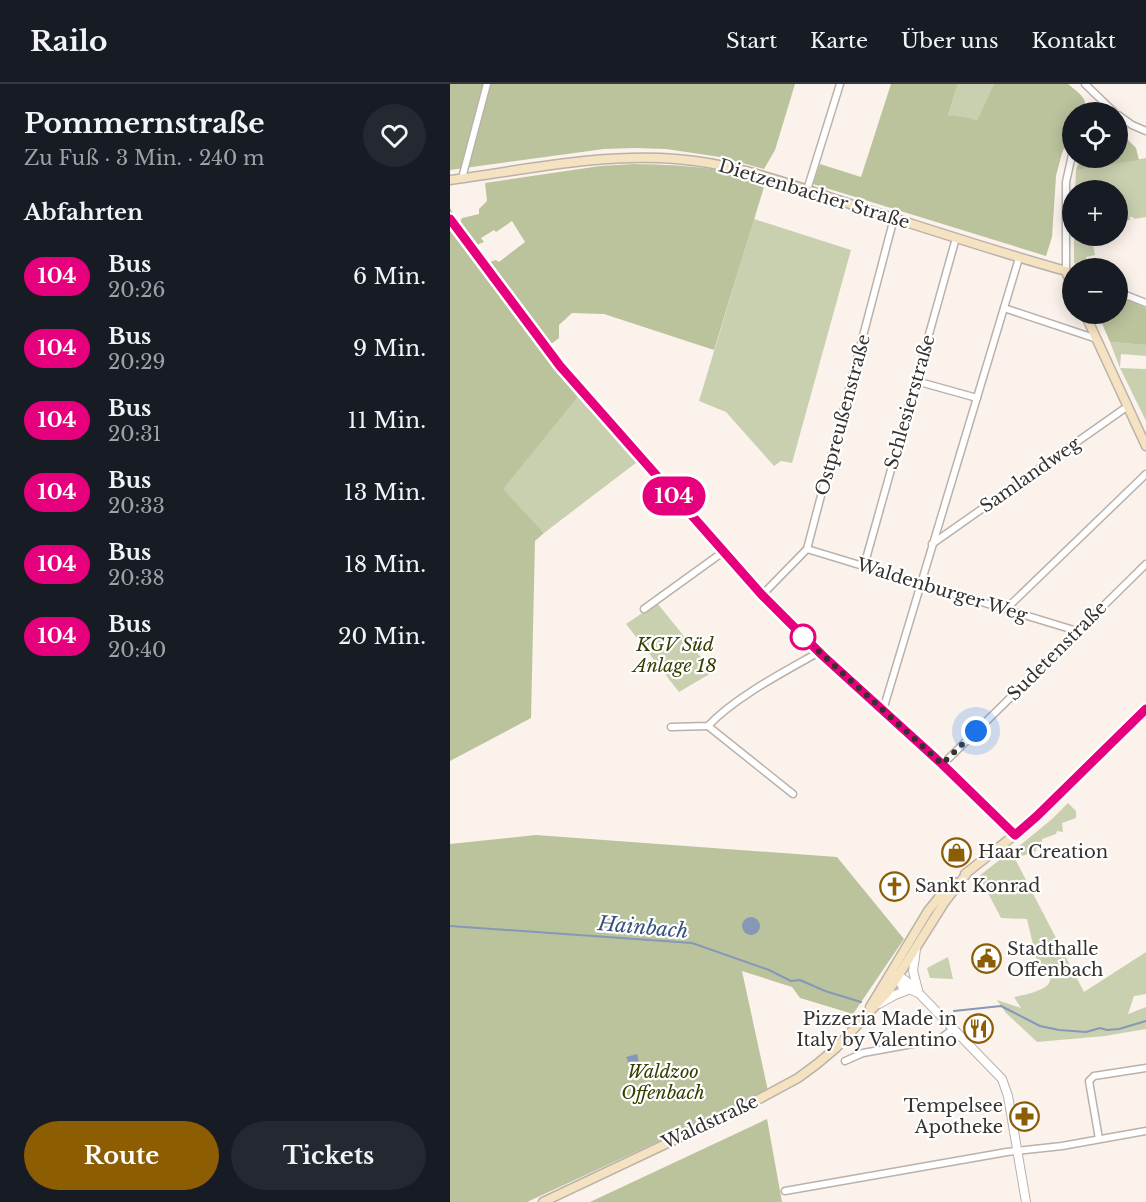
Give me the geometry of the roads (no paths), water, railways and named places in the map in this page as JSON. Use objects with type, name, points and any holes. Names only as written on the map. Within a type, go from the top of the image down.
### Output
[{"type":"main road","name":"Dietzenbacher Straße","points":[[450,180],[598,160],[652,158],[718,164],[1062,270]]},
{"type":"main road","points":[[1089,324],[1146,446]]},
{"type":"main road","name":"Waldstraße","points":[[862,1019],[878,1005],[893,978],[897,964],[924,917],[940,896],[1046,808],[1145,711]]},
{"type":"main road","name":"Waldstraße","points":[[543,1202],[748,1105],[808,1070],[836,1048],[862,1019],[916,949],[944,903],[968,872]]},
{"type":"street","points":[[462,178],[487,84]]},
{"type":"street","points":[[807,190],[840,84]]},
{"type":"street","points":[[1085,84],[1102,102]]},
{"type":"street","points":[[1128,122],[1146,131]]},
{"type":"street","points":[[1066,258],[1066,182],[1069,168]]},
{"type":"street","name":"Ostpreußenstraße","points":[[762,595],[807,549],[894,218]]},
{"type":"street","points":[[450,219],[560,366],[762,595],[819,652],[942,764],[1015,835]]},
{"type":"street","name":"Schlesierstraße","points":[[864,566],[956,238]]},
{"type":"street","points":[[883,710],[1019,258]]},
{"type":"street","points":[[1128,296],[1146,303]]},
{"type":"street","points":[[1004,308],[1096,339]]},
{"type":"street","points":[[916,381],[976,398]]},
{"type":"street","name":"Samlandweg","points":[[932,544],[1128,406]]},
{"type":"street","points":[[1006,609],[1146,474]]},
{"type":"street","name":"Waldenburger Weg","points":[[807,549],[1077,632]]},
{"type":"street","points":[[644,609],[723,552]]},
{"type":"street","name":"Sudetenstraße","points":[[942,764],[1146,564]]},
{"type":"street","points":[[708,726],[717,716],[771,679],[819,652]]},
{"type":"street","points":[[671,727],[708,726],[793,794]]},
{"type":"street","points":[[916,949],[913,971],[919,994]]},
{"type":"street","points":[[893,978],[908,990],[919,994]]},
{"type":"street","points":[[893,978],[909,983],[1004,1083],[1026,1202]]},
{"type":"street","points":[[878,1005],[908,990]]},
{"type":"street","points":[[845,1061],[863,1053],[940,1039],[954,1028]]},
{"type":"street","points":[[1100,1139],[1089,1081],[1094,1076],[1146,1068]]},
{"type":"street","points":[[785,1191],[1146,1131]]},
{"type":"water","points":[[751,917],[757,920],[760,926],[757,932],[751,935],[745,932],[742,926],[745,920]]},
{"type":"water","points":[[637,1054],[640,1066],[631,1068],[626,1057]]},
{"type":"waterway","name":"Hainbach","points":[[450,926],[692,943],[769,970],[791,981],[800,980],[825,991],[861,1002]]},
{"type":"waterway","name":"Hainbach","points":[[954,1011],[1001,1006],[1040,1026],[1086,1032],[1100,1028],[1119,1029],[1146,1021]]},
{"type":"place","name":"Haar Creation","points":[[957,852]]},
{"type":"place","name":"Sankt Konrad","points":[[894,886]]},
{"type":"place","name":"Stadthalle Offenbach","points":[[986,959]]},
{"type":"place","name":"Pizzeria Made in Italy by Valentino","points":[[978,1029]]},
{"type":"place","name":"Tempelsee Apotheke","points":[[1024,1116]]},
{"type":"park label","name":"KGV Süd Anlage 18","points":[[675,655]]},
{"type":"park label","name":"Waldzoo Offenbach","points":[[663,1082]]}]
